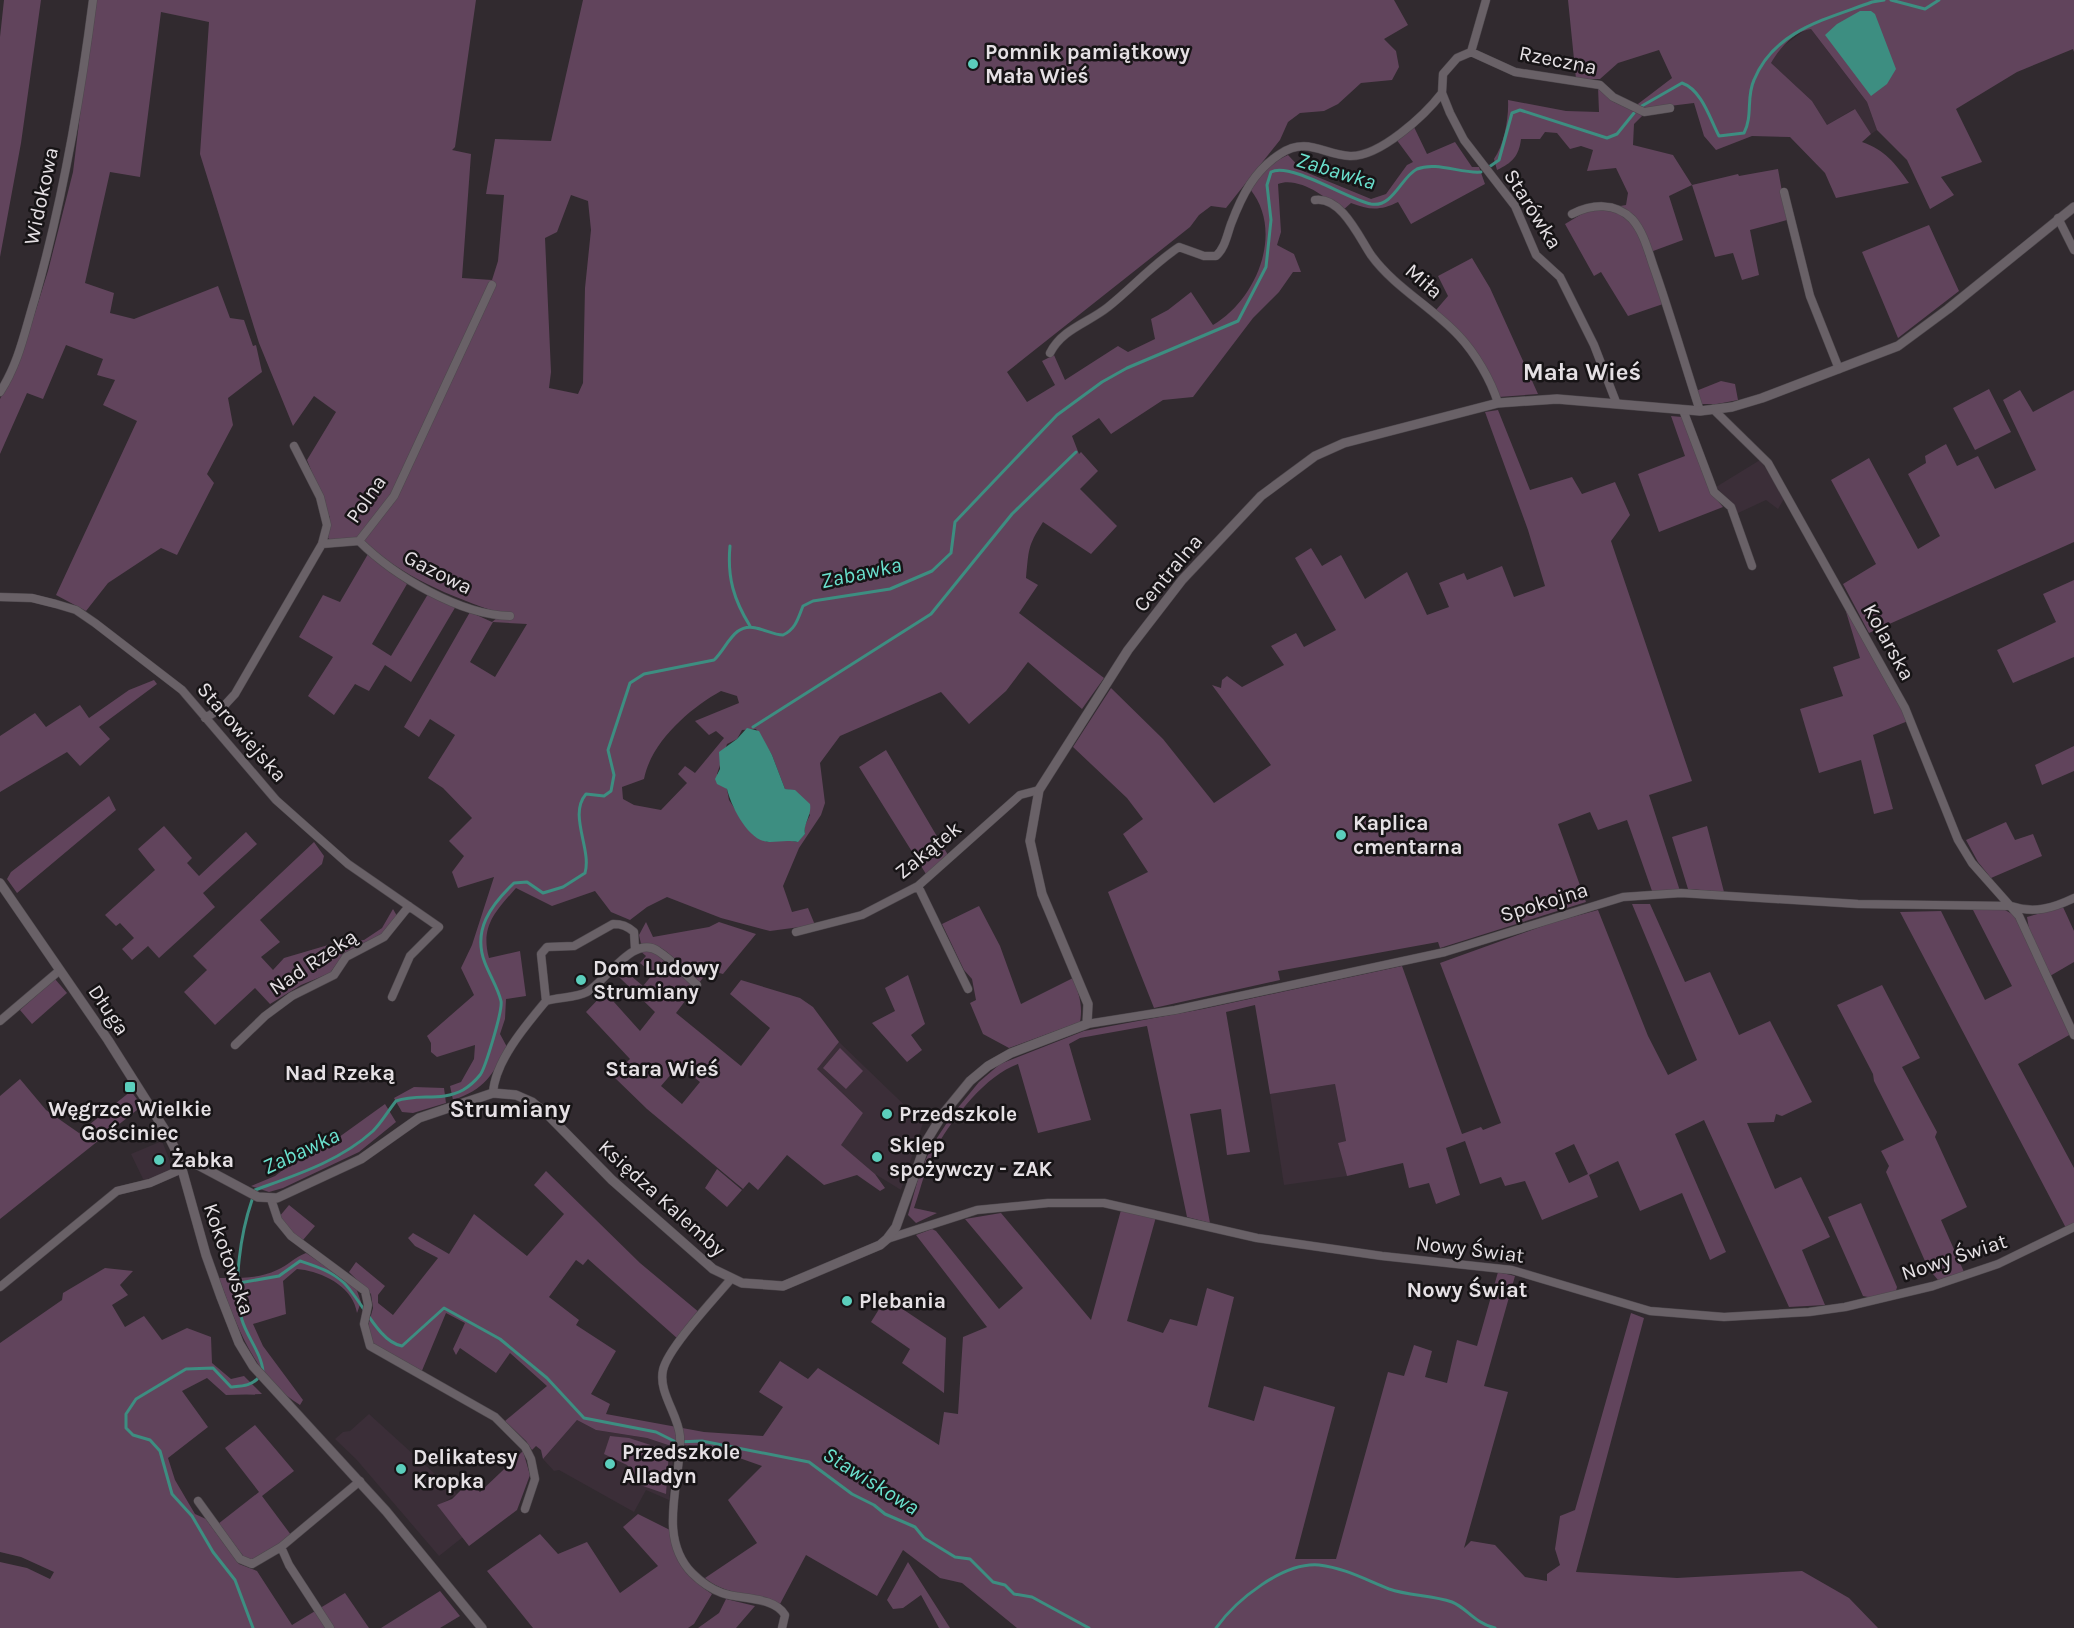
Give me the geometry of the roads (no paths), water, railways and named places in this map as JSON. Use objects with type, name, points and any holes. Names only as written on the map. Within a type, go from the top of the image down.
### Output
[{"type":"street","name":"Widokowa","points":[[0,392],[13,368],[26,334],[55,224],[81,97],[93,0]]},
{"type":"street","points":[[1050,353],[1064,334],[1105,309],[1179,247],[1204,256],[1216,256],[1224,246],[1247,184],[1265,165],[1282,152],[1306,146],[1349,156],[1363,154],[1411,125],[1442,93],[1443,74],[1448,67],[1471,52],[1486,0]]},
{"type":"street","name":"Rzeczna","points":[[1471,52],[1515,72],[1600,85],[1613,97],[1644,112],[1670,108]]},
{"type":"street","name":"Starówka","points":[[1442,93],[1464,140],[1515,206],[1536,255],[1560,277],[1594,345],[1616,402]]},
{"type":"street","points":[[1784,192],[1810,296],[1839,369]]},
{"type":"street","name":"Miła","points":[[1315,200],[1327,201],[1337,208],[1351,223],[1372,256],[1387,273],[1460,337],[1493,387],[1498,403]]},
{"type":"street","points":[[1572,214],[1588,206],[1604,206],[1621,212],[1636,224],[1659,281],[1700,411]]},
{"type":"street","name":"Centralna","points":[[1087,1024],[1088,1004],[1042,894],[1030,841],[1039,790],[1128,650],[1182,580],[1261,496],[1315,456],[1344,443],[1498,403],[1557,399],[1616,402],[1700,411],[1762,398],[1898,346],[2074,207]]},
{"type":"street","points":[[2058,218],[2074,250]]},
{"type":"street","name":"Polna","points":[[322,544],[359,541],[394,496],[492,285]]},
{"type":"street","name":"Kolarska","points":[[1713,409],[1768,463],[1905,708],[1958,840],[1972,863],[2019,916],[2074,1035]]},
{"type":"street","points":[[1683,410],[1714,492],[1731,507],[1752,566]]},
{"type":"street","points":[[205,718],[222,708],[235,694],[322,544],[327,525],[320,497],[294,446]]},
{"type":"street","name":"Gazowa","points":[[359,541],[394,572],[426,590],[490,616],[510,616]]},
{"type":"street","name":"Starowiejska","points":[[0,597],[32,598],[76,610],[182,690],[276,800],[348,864],[439,927],[410,956],[392,997]]},
{"type":"street","name":"Zakątek","points":[[796,932],[862,915],[918,886],[1020,795],[1039,790]]},
{"type":"street","name":"Długa","points":[[0,883],[141,1091],[168,1135],[181,1166]]},
{"type":"street","points":[[918,886],[968,989]]},
{"type":"street","name":"Spokojna","points":[[1087,1024],[1175,1010],[1445,952],[1623,897],[1681,893],[1858,904],[2011,906],[2020,909],[2053,908],[2074,898]]},
{"type":"street","name":"Nad Rzeką","points":[[235,1046],[265,1016],[292,996],[334,975],[346,957],[384,937],[409,906]]},
{"type":"street","points":[[546,1000],[541,954],[547,947],[574,946],[613,924],[626,925],[634,932],[635,949]]},
{"type":"street","points":[[493,1093],[494,1081],[520,1032],[546,1000],[584,993],[601,982],[635,949],[651,947],[658,951],[697,985]]},
{"type":"street","points":[[0,1021],[60,970]]},
{"type":"street","points":[[887,1239],[896,1227],[913,1172],[927,1140],[943,1114],[970,1081],[988,1066],[1011,1053],[1087,1024]]},
{"type":"street","name":"Księdza Kalemby","points":[[271,1199],[291,1193],[361,1159],[419,1118],[493,1093],[516,1095],[539,1107],[628,1195],[713,1269],[731,1279],[754,1286],[783,1286],[880,1245],[887,1239]]},
{"type":"street","points":[[0,1287],[117,1191],[150,1183],[181,1166],[193,1163],[248,1192],[271,1199],[278,1220],[291,1236],[365,1291],[368,1305],[364,1324],[369,1346],[495,1417],[525,1447],[531,1459],[535,1479],[525,1509]]},
{"type":"street","name":"Kokotowska","points":[[181,1166],[209,1266],[228,1317],[251,1363],[268,1386],[360,1481],[482,1628]]},
{"type":"street","name":"Nowy Świat","points":[[887,1239],[977,1210],[1048,1203],[1104,1203],[1257,1238],[1382,1256],[1512,1269],[1650,1311],[1724,1317],[1818,1311],[1933,1286],[1998,1264],[2074,1227]]},
{"type":"street","points":[[731,1279],[674,1350],[663,1370],[665,1390],[680,1436],[673,1522],[677,1548],[683,1561],[697,1577],[721,1593],[775,1606],[785,1615],[782,1628]]},
{"type":"street","points":[[198,1501],[245,1563],[261,1561],[281,1547],[360,1481]]},
{"type":"street","points":[[281,1547],[289,1565],[330,1628]]},
{"type":"waterway","name":"Zabawka","points":[[1640,107],[1682,83],[1700,98],[1719,136],[1744,133],[1747,127],[1750,93],[1754,80],[1763,63],[1775,49],[1788,38],[1820,21],[1872,2],[1884,0]]},
{"type":"waterway","name":"Zabawka","points":[[1891,0],[1925,9],[1939,0]]},
{"type":"waterway","name":"Zabawka","points":[[1489,167],[1499,160],[1512,113],[1520,110],[1607,138],[1617,134],[1634,113]]},
{"type":"waterway","name":"Zabawka","points":[[255,1190],[317,1166],[346,1151],[373,1131],[396,1101],[455,1094],[480,1075],[486,1062],[501,1007],[500,996],[482,951],[482,929],[491,909],[514,883],[527,882],[543,893],[563,887],[585,873],[586,853],[579,812],[581,802],[586,794],[604,796],[611,791],[614,775],[608,750],[630,683],[644,674],[714,660],[736,632],[748,627],[783,635],[794,626],[803,606],[813,601],[890,589],[932,571],[951,553],[955,522],[1057,415],[1102,382],[1127,368],[1238,321],[1266,267],[1271,220],[1267,185],[1271,172],[1280,170],[1305,176],[1371,204],[1379,204],[1391,197],[1417,169],[1432,166],[1481,172]]},
{"type":"waterway","points":[[753,727],[931,614],[1012,514],[1076,452]]},
{"type":"waterway","points":[[730,546],[729,558],[733,588],[750,626]]},
{"type":"waterway","name":"Zabawka","points":[[252,1200],[241,1243],[238,1292],[242,1320],[260,1359],[263,1372]]},
{"type":"waterway","name":"Stawiskowa","points":[[239,1283],[279,1276],[300,1261],[317,1267],[343,1282],[385,1337],[402,1346],[444,1308],[500,1339],[547,1378],[584,1418],[656,1432],[676,1442],[702,1441],[809,1462],[852,1494],[874,1505],[885,1514],[915,1527],[924,1538],[955,1557],[970,1559],[993,1582],[1005,1585],[1014,1594],[1032,1597],[1089,1628]]},
{"type":"waterway","name":"Zabawka","points":[[253,1628],[235,1580],[213,1552],[192,1516],[172,1494],[160,1451],[150,1440],[133,1435],[126,1428],[126,1414],[136,1399],[186,1369],[213,1368],[231,1387],[250,1384],[259,1377]]},
{"type":"waterway","points":[[1216,1628],[1235,1606],[1261,1585],[1291,1570],[1319,1565],[1347,1572],[1389,1589],[1452,1602],[1476,1619],[1495,1628]]},
{"type":"place","name":"Pomnik pamiątkowy Mała Wieś","points":[[973,64]]},
{"type":"place","name":"Kaplica cmentarna","points":[[1341,835]]},
{"type":"place","name":"Dom Ludowy Strumiany","points":[[581,980]]},
{"type":"place","name":"Węgrzce Wielkie Gościniec","points":[[130,1087]]},
{"type":"place","name":"Przedszkole","points":[[887,1114]]},
{"type":"place","name":"Sklep spożywczy - ZAK","points":[[877,1157]]},
{"type":"place","name":"Żabka","points":[[159,1160]]},
{"type":"place","name":"Plebania","points":[[847,1301]]},
{"type":"place","name":"Przedszkole Alladyn","points":[[610,1464]]},
{"type":"place","name":"Delikatesy Kropka","points":[[401,1469]]},
{"type":"district","name":"Mała Wieś","points":[[1582,372]]},
{"type":"district","name":"Stara Wieś","points":[[662,1069]]},
{"type":"district","name":"Nad Rzeką","points":[[340,1073]]},
{"type":"district","name":"Strumiany","points":[[510,1109]]},
{"type":"district","name":"Nowy Świat","points":[[1467,1290]]}]
